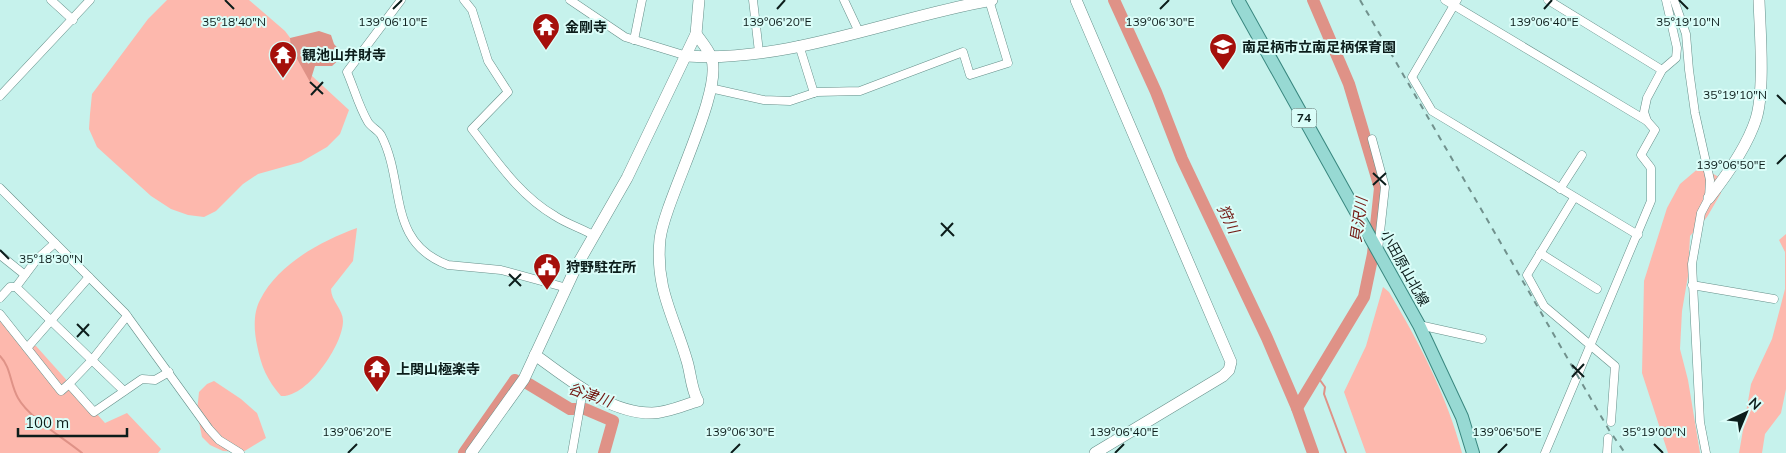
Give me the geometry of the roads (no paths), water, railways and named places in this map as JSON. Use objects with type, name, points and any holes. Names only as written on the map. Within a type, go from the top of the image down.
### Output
[{"type":"main road","name":"小田原山北線","points":[[1238,0],[1419,325],[1462,417],[1473,453]]},
{"type":"street","points":[[51,0],[72,20]]},
{"type":"street","points":[[0,96],[90,0]]},
{"type":"street","points":[[401,0],[347,72],[368,124],[381,134],[395,179],[398,202],[412,240],[441,262],[448,265],[501,270],[567,288]]},
{"type":"street","points":[[464,0],[472,10],[488,61],[508,92],[472,129],[514,183],[527,196],[556,217],[593,235]]},
{"type":"street","points":[[570,0],[634,40],[687,56],[712,58],[799,45],[990,0],[1008,63],[970,75],[963,52],[860,91],[814,93],[790,101],[764,100],[710,88]]},
{"type":"street","points":[[634,40],[642,0]]},
{"type":"street","points":[[471,453],[514,396],[536,355],[593,235],[628,178],[696,34],[699,0]]},
{"type":"street","points":[[753,0],[759,52]]},
{"type":"street","points":[[844,0],[858,32]]},
{"type":"street","points":[[1076,0],[1231,362],[1230,370],[1223,376],[1095,453]]},
{"type":"street","points":[[1445,0],[1455,3],[1647,120]]},
{"type":"street","points":[[1548,0],[1662,70]]},
{"type":"street","points":[[1545,453],[1590,344],[1638,236],[1651,201],[1651,168],[1641,155],[1655,130],[1647,120],[1644,112],[1647,98],[1662,70],[1676,58],[1677,48],[1666,0]]},
{"type":"street","points":[[1674,0],[1686,34],[1695,113],[1710,180],[1708,198]]},
{"type":"street","points":[[1706,453],[1700,422],[1692,264],[1701,213],[1708,198],[1725,177],[1757,117],[1761,46],[1759,0]]},
{"type":"street","points":[[1455,3],[1412,76],[1432,111],[1638,236]]},
{"type":"street","points":[[536,355],[583,390],[627,410],[653,413],[698,401],[694,394],[687,360],[663,292],[660,252],[663,226],[710,88],[712,58],[696,34]]},
{"type":"street","points":[[799,45],[814,93]]},
{"type":"street","points":[[0,81],[6,89]]},
{"type":"street","points":[[1372,139],[1385,187],[1378,250]]},
{"type":"street","points":[[1560,189],[1582,155]]},
{"type":"street","points":[[0,188],[127,316],[209,429],[219,440],[240,453]]},
{"type":"street","points":[[1574,198],[1527,275],[1544,306],[1616,366],[1611,422]]},
{"type":"street","points":[[16,287],[37,259],[55,243]]},
{"type":"street","points":[[1540,253],[1597,289]]},
{"type":"street","points":[[0,255],[25,275]]},
{"type":"street","points":[[26,348],[89,277]]},
{"type":"street","points":[[1692,285],[1774,300]]},
{"type":"street","points":[[1,295],[10,287],[16,287],[124,391]]},
{"type":"street","points":[[0,314],[61,391],[92,360],[127,316]]},
{"type":"street","points":[[1419,325],[1482,339]]},
{"type":"street","points":[[69,384],[94,412],[142,378],[155,380],[169,372]]},
{"type":"street","points":[[572,453],[583,390]]},
{"type":"street","points":[[1607,453],[1608,438]]},
{"type":"waterway","name":"狩川","points":[[1114,0],[1156,92],[1182,159],[1267,338],[1297,408],[1313,453]]},
{"type":"waterway","name":"貝沢川","points":[[1297,408],[1364,297],[1373,254],[1380,188],[1349,84],[1313,0]]},
{"type":"waterway","points":[[0,356],[4,360],[15,393],[23,405],[38,420],[82,453]]},
{"type":"waterway","points":[[1317,376],[1325,387],[1324,394],[1346,453]]},
{"type":"waterway","name":"谷津川","points":[[464,453],[515,380]]},
{"type":"waterway","name":"谷津川","points":[[527,383],[570,409],[585,409],[613,421],[604,453]]},
{"type":"railway","points":[[1360,0],[1609,430],[1625,453]]},
{"type":"place","name":"金剛寺","points":[[546,51]]},
{"type":"place","name":"南足柄市立南足柄保育園","points":[[1223,71]]},
{"type":"place","name":"観池山弁財寺","points":[[283,79]]},
{"type":"place","name":"狩野駐在所","points":[[547,291]]},
{"type":"place","name":"上関山極楽寺","points":[[377,393]]}]
